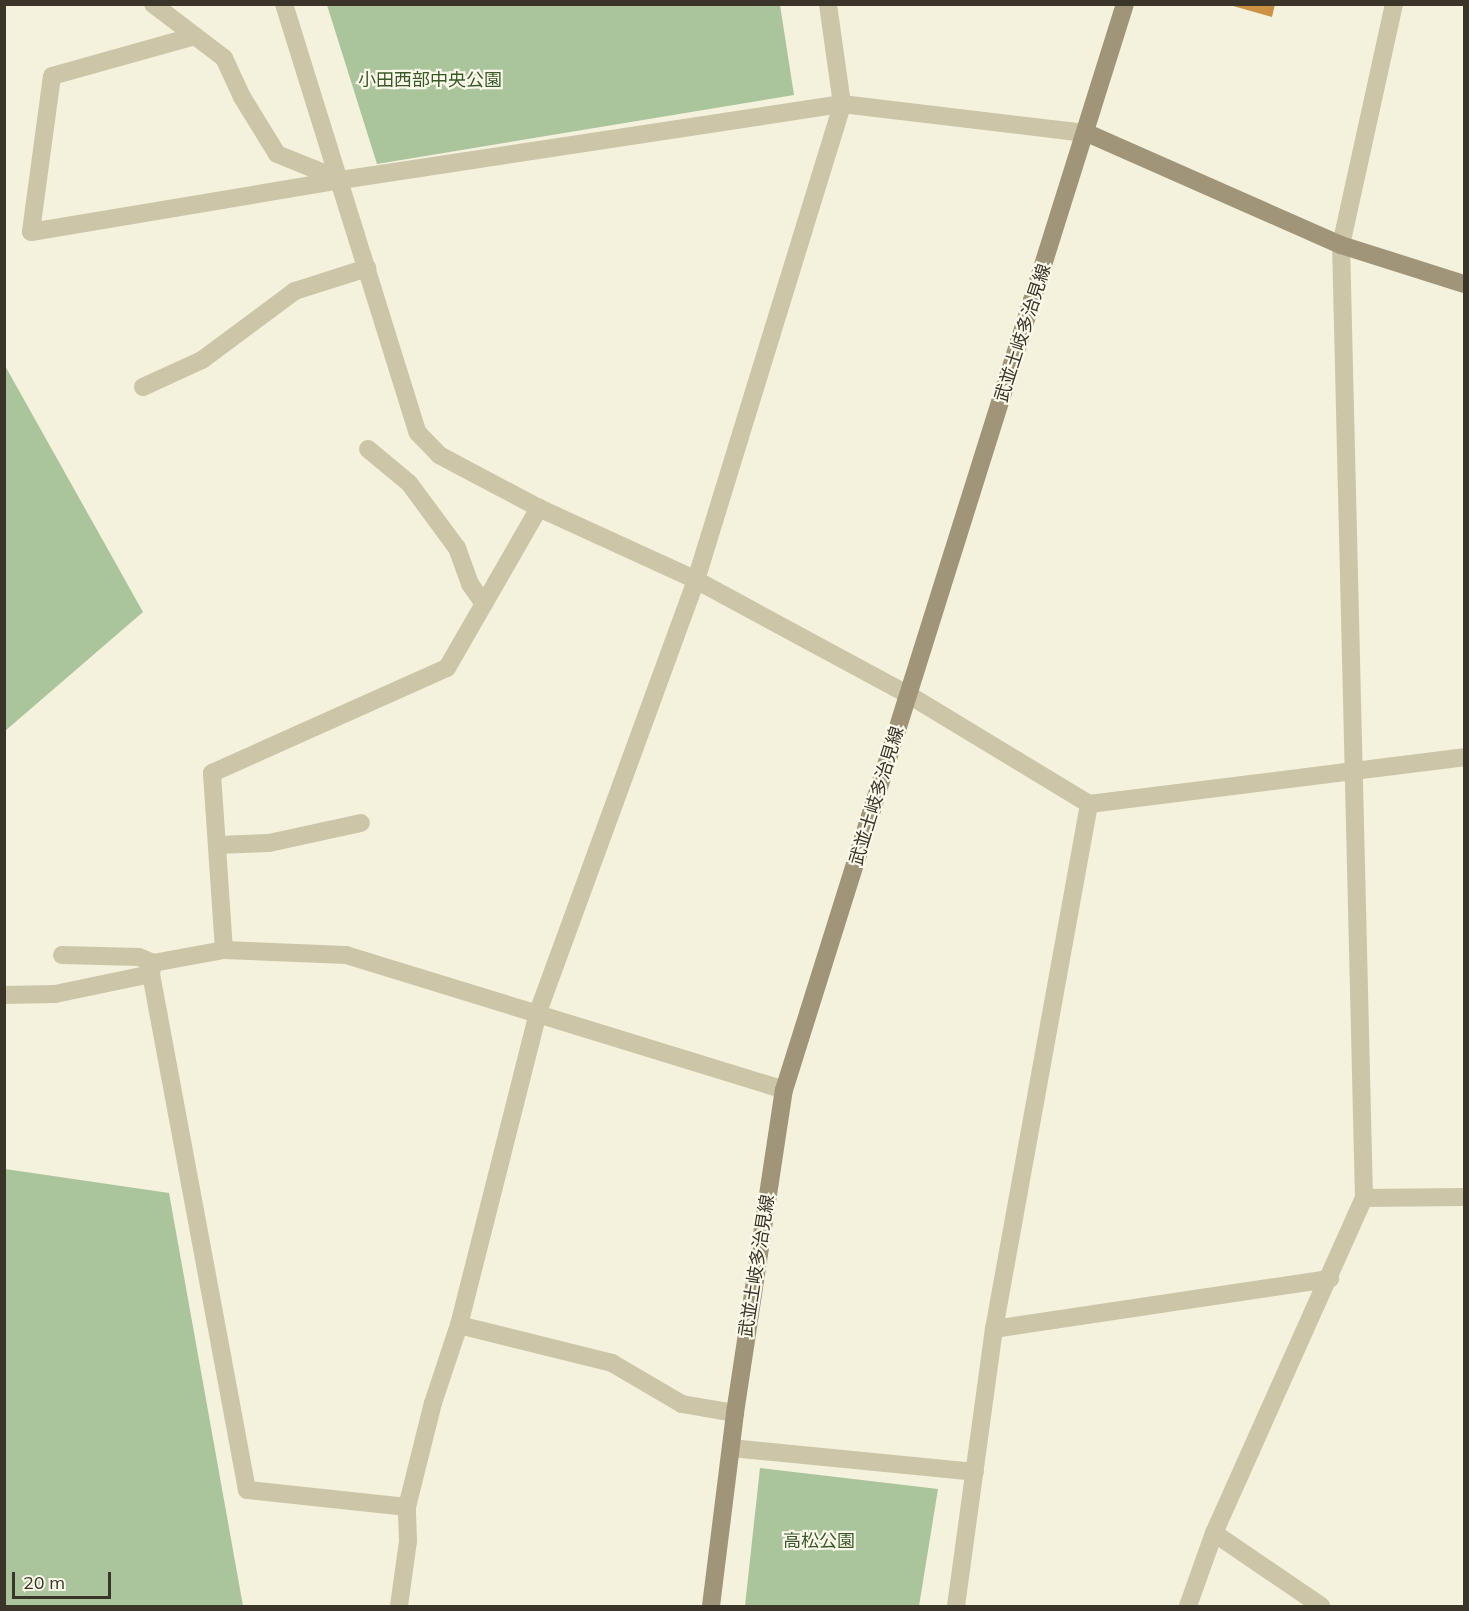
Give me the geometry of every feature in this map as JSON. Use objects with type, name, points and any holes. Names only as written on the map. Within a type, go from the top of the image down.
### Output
[{"type":"main road","name":"武並土岐多治見線","points":[[711,1606],[735,1413],[784,1090],[1087,133],[1125,4]]},
{"type":"main road","points":[[1087,133],[1341,245],[1464,284]]},
{"type":"street","points":[[153,4],[224,58],[242,97],[277,154],[341,180]]},
{"type":"street","points":[[284,4],[341,180],[418,433],[439,455],[539,508],[696,580],[909,695],[1089,804],[1464,758]]},
{"type":"street","points":[[399,1606],[408,1541],[407,1507],[433,1403],[459,1325],[538,1012],[696,580],[842,104],[828,4]]},
{"type":"street","points":[[1188,1606],[1214,1533],[1330,1279],[1364,1198],[1341,245],[1394,4]]},
{"type":"street","points":[[195,36],[52,76],[32,232],[341,180],[842,104],[1087,133]]},
{"type":"street","points":[[143,387],[202,360],[295,291],[367,268]]},
{"type":"street","points":[[368,449],[409,483],[457,548],[470,584],[484,604]]},
{"type":"street","points":[[224,950],[212,773],[447,668],[539,508]]},
{"type":"street","points":[[956,1606],[994,1329],[1089,804]]},
{"type":"street","points":[[217,845],[269,843],[361,823]]},
{"type":"street","points":[[4,995],[55,994],[224,950],[346,955],[538,1012],[784,1090]]},
{"type":"street","points":[[62,955],[139,957],[152,968],[247,1490],[407,1507]]},
{"type":"street","points":[[1364,1198],[1464,1197]]},
{"type":"street","points":[[994,1329],[1330,1279]]},
{"type":"street","points":[[459,1325],[612,1363],[682,1404],[735,1413]]},
{"type":"street","points":[[731,1448],[975,1472]]},
{"type":"street","points":[[1214,1533],[1320,1606]]},
{"type":"green space","name":"小田西部中央公園","points":[[327,5],[780,5],[794,95],[377,164]]},
{"type":"green space","points":[[4,364],[143,612],[5,731],[4,731]]},
{"type":"green space","points":[[5,1169],[169,1193],[243,1606],[5,1606]]},
{"type":"green space","name":"高松公園","points":[[760,1468],[938,1489],[919,1606],[745,1606]]},
{"type":"building","points":[[1226,4],[1275,4],[1272,17]]}]
